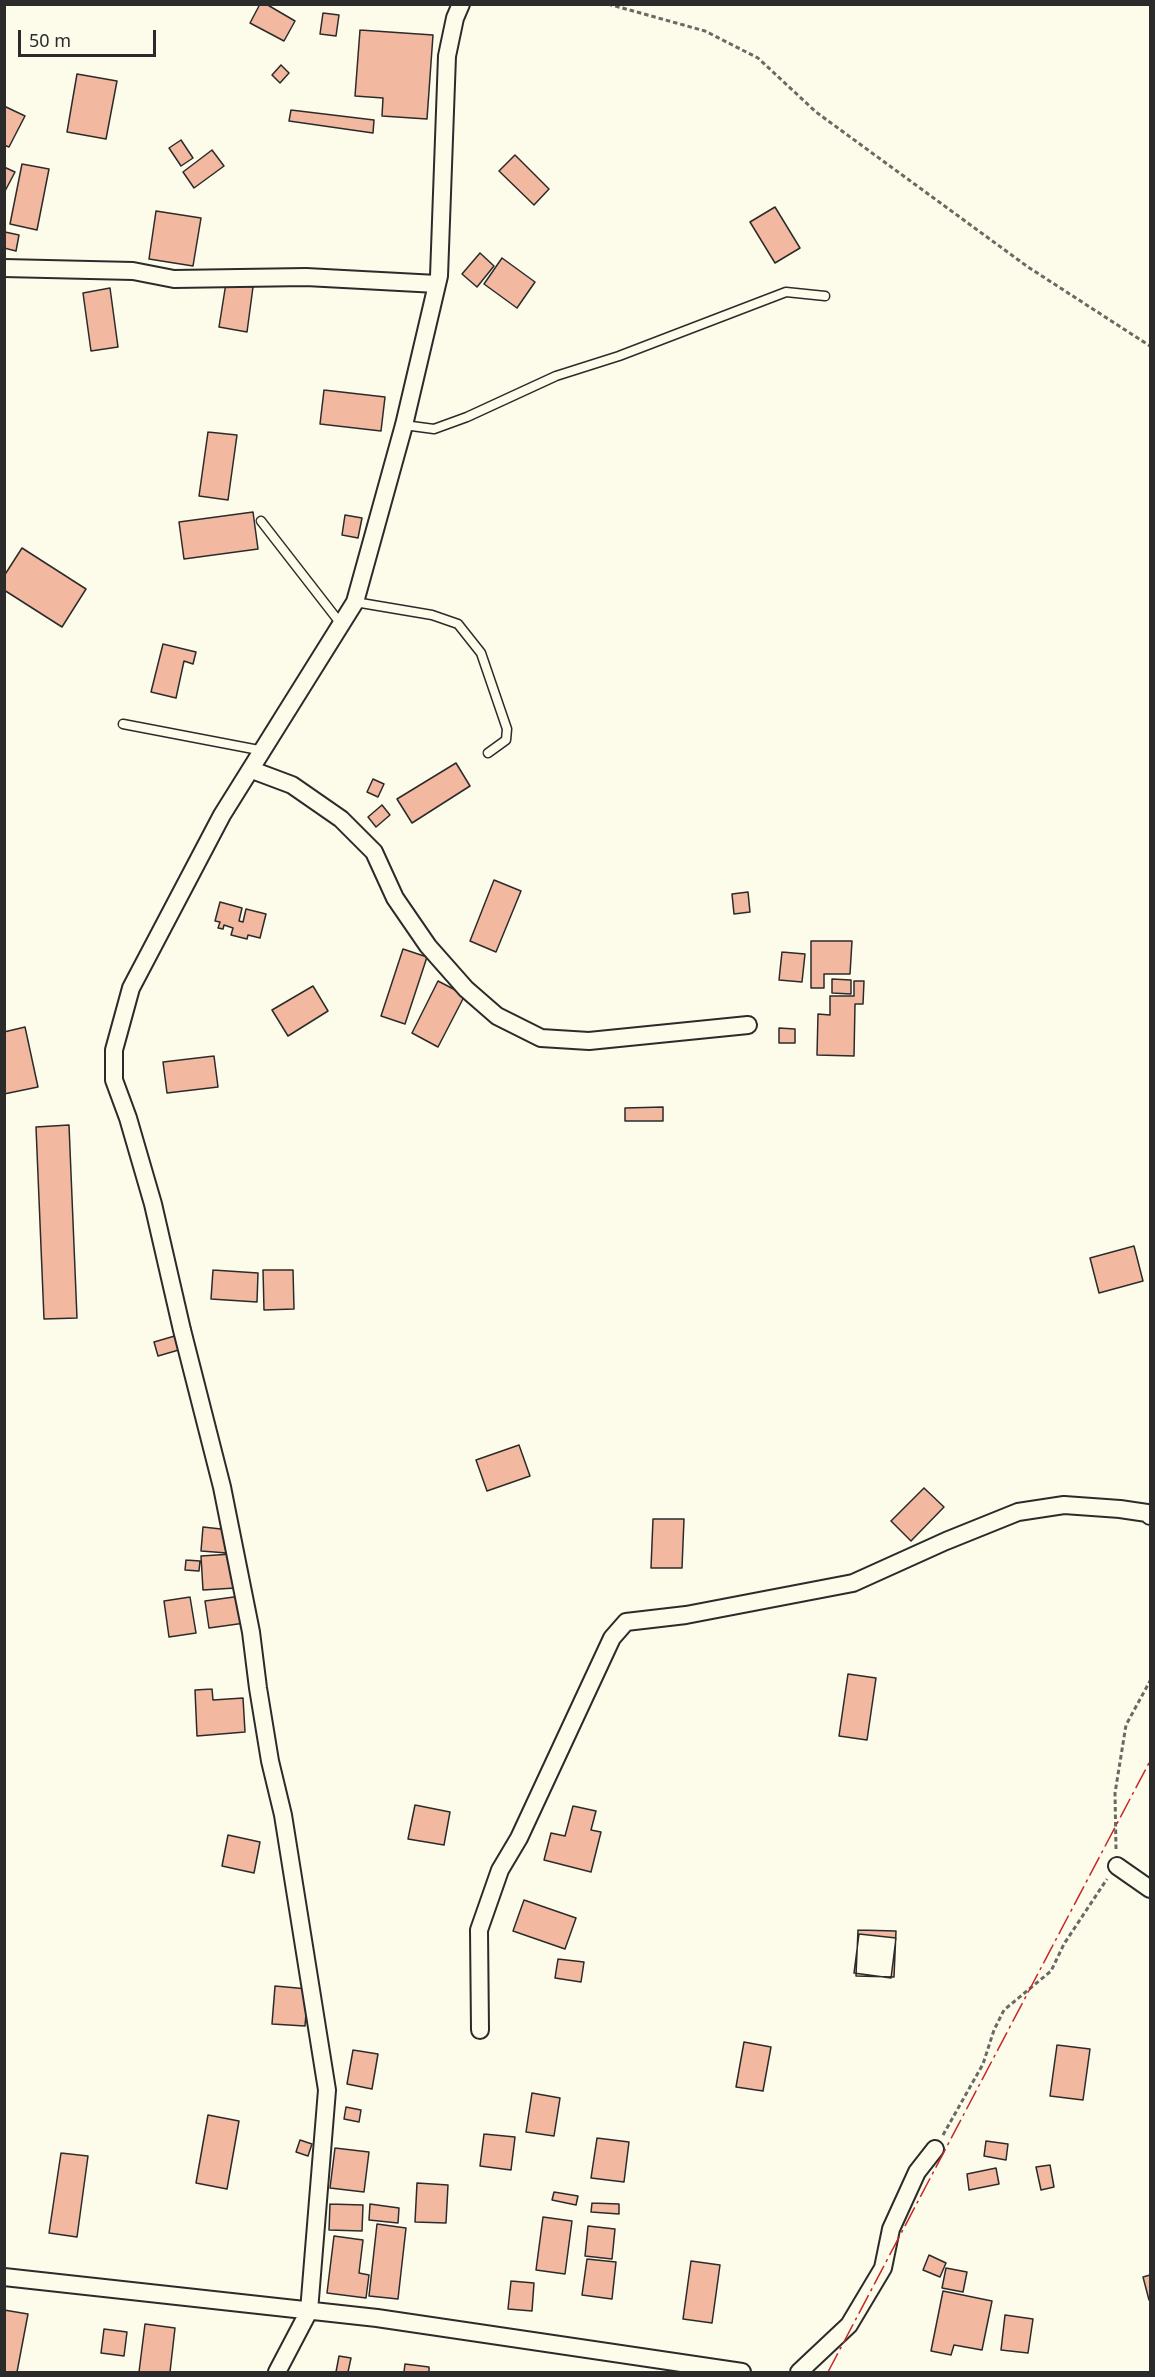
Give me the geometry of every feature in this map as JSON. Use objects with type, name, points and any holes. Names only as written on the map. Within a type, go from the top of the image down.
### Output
[{"type":"street","points":[[277,2373],[309,2311],[327,2090],[283,1815],[270,1761],[251,1632],[222,1486],[153,1204],[128,1118],[114,1080],[114,1050],[131,988],[222,815],[355,602],[404,425],[437,284],[447,56],[455,18],[461,4]]},
{"type":"street","points":[[4,268],[133,271],[174,279],[306,277],[437,284]]},
{"type":"street","points":[[252,770],[292,785],[341,819],[374,852],[395,898],[422,936],[466,989],[497,1016],[541,1038],[589,1041],[748,1025]]},
{"type":"street","points":[[480,2030],[479,1930],[497,1880],[519,1838],[612,1638],[626,1622],[686,1615],[853,1583],[946,1541],[1018,1512],[1064,1505],[1149,1511]]},
{"type":"street","points":[[1117,1866],[1150,1888]]},
{"type":"street","points":[[799,2373],[849,2325],[883,2268],[891,2229],[917,2172],[936,2149]]},
{"type":"street","points":[[4,2277],[389,2320],[742,2373]]},
{"type":"lane","points":[[404,425],[434,429],[467,417],[556,376],[649,345],[786,292],[825,296]]},
{"type":"lane","points":[[261,521],[341,624]]},
{"type":"lane","points":[[355,602],[432,615],[458,624],[481,653],[507,729],[506,740],[488,753]]},
{"type":"lane","points":[[123,724],[264,751]]},
{"type":"path","points":[[608,4],[705,31],[758,58],[816,112],[1028,267],[1150,346]]},
{"type":"path","points":[[936,2149],[983,2064],[994,2030],[1004,2010],[1051,1971],[1064,1944],[1117,1866],[1115,1793],[1126,1725],[1150,1681]]},
{"type":"building","points":[[260,4],[266,4],[295,21],[284,41],[250,23]]},
{"type":"building","points":[[323,13],[339,15],[336,36],[320,34]]},
{"type":"building","points":[[360,30],[433,35],[427,119],[382,116],[383,98],[355,96]]},
{"type":"building","points":[[281,65],[289,73],[280,83],[272,75]]},
{"type":"building","points":[[77,74],[117,81],[106,139],[67,132]]},
{"type":"building","points":[[4,106],[25,116],[9,147],[4,145]]},
{"type":"building","points":[[291,110],[374,120],[373,133],[289,121]]},
{"type":"building","points":[[181,140],[193,158],[181,166],[169,148]]},
{"type":"building","points":[[212,150],[224,166],[194,188],[183,172]]},
{"type":"building","points":[[515,155],[549,189],[534,205],[499,171]]},
{"type":"building","points":[[22,164],[49,169],[37,230],[10,224]]},
{"type":"building","points":[[4,167],[15,172],[4,193]]},
{"type":"building","points":[[775,207],[800,248],[775,263],[750,222]]},
{"type":"building","points":[[156,211],[201,218],[193,266],[149,259]]},
{"type":"building","points":[[5,232],[19,235],[16,251],[4,248]]},
{"type":"building","points":[[480,253],[494,266],[477,287],[462,274]]},
{"type":"building","points":[[502,258],[535,282],[517,308],[484,284]]},
{"type":"building","points":[[226,283],[253,287],[247,332],[219,327]]},
{"type":"building","points":[[110,288],[118,347],[91,351],[83,293]]},
{"type":"building","points":[[324,390],[385,397],[381,431],[320,424]]},
{"type":"building","points":[[208,432],[237,435],[228,500],[199,496]]},
{"type":"building","points":[[253,512],[258,549],[184,559],[179,522]]},
{"type":"building","points":[[345,515],[362,518],[358,538],[342,535]]},
{"type":"building","points":[[22,548],[86,589],[62,627],[4,590],[4,576]]},
{"type":"building","points":[[163,644],[196,652],[193,664],[184,661],[176,698],[151,692]]},
{"type":"building","points":[[456,763],[470,786],[412,823],[397,799]]},
{"type":"building","points":[[373,779],[384,784],[378,797],[367,792]]},
{"type":"building","points":[[382,805],[390,815],[376,827],[368,817]]},
{"type":"building","points":[[494,880],[521,891],[496,952],[470,941]]},
{"type":"building","points":[[748,892],[750,912],[734,914],[732,894]]},
{"type":"building","points":[[220,902],[242,908],[239,921],[243,922],[246,909],[266,914],[260,938],[248,935],[247,939],[231,935],[233,928],[224,925],[223,929],[218,928],[220,922],[215,921]]},
{"type":"building","points":[[811,941],[852,941],[850,974],[824,974],[824,988],[811,988]]},
{"type":"building","points":[[403,949],[427,957],[405,1024],[381,1016]]},
{"type":"building","points":[[782,952],[805,954],[802,982],[779,980]]},
{"type":"building","points":[[832,979],[851,980],[851,994],[832,993]]},
{"type":"building","points":[[438,981],[465,995],[438,1047],[412,1033]]},
{"type":"building","points":[[854,981],[864,981],[863,1004],[855,1004],[854,1056],[817,1055],[818,1014],[830,1015],[830,996],[854,996]]},
{"type":"building","points":[[313,986],[328,1011],[288,1036],[272,1010]]},
{"type":"building","points":[[25,1027],[38,1087],[4,1094],[4,1032]]},
{"type":"building","points":[[779,1028],[795,1029],[795,1043],[779,1043]]},
{"type":"building","points":[[214,1056],[218,1087],[167,1093],[163,1062]]},
{"type":"building","points":[[663,1107],[663,1121],[625,1121],[625,1108]]},
{"type":"building","points":[[69,1125],[77,1318],[44,1319],[36,1127]]},
{"type":"building","points":[[1134,1246],[1143,1281],[1099,1293],[1090,1258]]},
{"type":"building","points":[[213,1270],[258,1273],[257,1302],[211,1299]]},
{"type":"building","points":[[263,1270],[293,1270],[294,1309],[264,1310]]},
{"type":"building","points":[[185,1333],[189,1347],[158,1356],[154,1342]]},
{"type":"building","points":[[519,1445],[530,1476],[487,1491],[476,1460]]},
{"type":"building","points":[[924,1488],[944,1507],[911,1541],[891,1521]]},
{"type":"building","points":[[653,1519],[684,1519],[682,1568],[651,1568]]},
{"type":"building","points":[[203,1527],[230,1530],[227,1553],[201,1551]]},
{"type":"building","points":[[232,1554],[235,1588],[203,1590],[201,1556]]},
{"type":"building","points":[[186,1560],[200,1561],[199,1571],[185,1570]]},
{"type":"building","points":[[241,1596],[245,1623],[209,1628],[205,1601]]},
{"type":"building","points":[[190,1597],[196,1633],[169,1637],[164,1601]]},
{"type":"building","points":[[848,1674],[876,1678],[867,1740],[839,1736]]},
{"type":"building","points":[[212,1689],[213,1700],[243,1698],[245,1732],[197,1736],[195,1690]]},
{"type":"building","points":[[415,1805],[450,1812],[444,1845],[408,1839]]},
{"type":"building","points":[[573,1806],[596,1811],[591,1830],[601,1832],[591,1872],[544,1860],[551,1833],[565,1836]]},
{"type":"building","points":[[228,1835],[260,1842],[254,1873],[222,1866]]},
{"type":"building","points":[[524,1900],[576,1918],[565,1949],[513,1931]]},
{"type":"building","points":[[858,1930],[896,1931],[894,1977],[856,1976]]},
{"type":"building","points":[[859,1934],[896,1938],[891,1978],[854,1973]]},
{"type":"building","points":[[558,1959],[584,1962],[581,1982],[555,1978]]},
{"type":"building","points":[[275,1986],[308,1989],[305,2026],[272,2024]]},
{"type":"building","points":[[744,2042],[771,2047],[763,2091],[736,2087]]},
{"type":"building","points":[[1057,2045],[1090,2049],[1083,2100],[1050,2096]]},
{"type":"building","points":[[353,2050],[378,2054],[372,2089],[347,2084]]},
{"type":"building","points":[[532,2093],[560,2098],[554,2136],[526,2132]]},
{"type":"building","points":[[346,2107],[361,2110],[359,2122],[344,2119]]},
{"type":"building","points":[[208,2115],[239,2121],[227,2189],[196,2183]]},
{"type":"building","points":[[484,2134],[515,2137],[511,2170],[480,2166]]},
{"type":"building","points":[[597,2138],[629,2142],[624,2182],[591,2178]]},
{"type":"building","points":[[300,2140],[312,2144],[308,2156],[296,2152]]},
{"type":"building","points":[[986,2141],[1008,2144],[1006,2160],[984,2156]]},
{"type":"building","points":[[335,2148],[369,2152],[364,2192],[330,2188]]},
{"type":"building","points":[[61,2153],[88,2156],[77,2237],[49,2233]]},
{"type":"building","points":[[1050,2165],[1054,2187],[1041,2190],[1036,2167]]},
{"type":"building","points":[[996,2168],[999,2184],[969,2190],[967,2174]]},
{"type":"building","points":[[417,2183],[448,2185],[446,2223],[415,2222]]},
{"type":"building","points":[[554,2192],[578,2196],[576,2205],[552,2200]]},
{"type":"building","points":[[592,2203],[619,2204],[619,2214],[591,2212]]},
{"type":"building","points":[[330,2204],[363,2205],[362,2231],[329,2230]]},
{"type":"building","points":[[370,2204],[399,2208],[398,2223],[369,2220]]},
{"type":"building","points":[[543,2217],[572,2221],[565,2274],[536,2270]]},
{"type":"building","points":[[377,2224],[406,2228],[398,2299],[369,2296]]},
{"type":"building","points":[[588,2226],[615,2229],[612,2259],[585,2256]]},
{"type":"building","points":[[334,2236],[363,2240],[359,2273],[369,2275],[366,2298],[327,2293]]},
{"type":"building","points":[[929,2255],[946,2263],[940,2277],[923,2270]]},
{"type":"building","points":[[587,2259],[616,2262],[612,2299],[582,2295]]},
{"type":"building","points":[[691,2261],[720,2265],[712,2323],[683,2319]]},
{"type":"building","points":[[946,2268],[967,2272],[963,2292],[942,2288]]},
{"type":"building","points":[[1150,2275],[1150,2299],[1149,2300],[1143,2277]]},
{"type":"building","points":[[511,2281],[534,2283],[532,2311],[508,2309]]},
{"type":"building","points":[[943,2291],[992,2301],[982,2350],[954,2345],[951,2355],[931,2351]]},
{"type":"building","points":[[4,2310],[28,2314],[17,2372],[4,2372]]},
{"type":"building","points":[[1005,2315],[1033,2319],[1028,2353],[1001,2350]]},
{"type":"building","points":[[145,2324],[175,2328],[170,2372],[139,2372]]},
{"type":"building","points":[[104,2329],[127,2332],[124,2356],[101,2353]]},
{"type":"building","points":[[339,2356],[351,2358],[348,2372],[336,2372]]},
{"type":"building","points":[[405,2364],[429,2367],[429,2372],[404,2372]]},
{"type":"power","points":[[828,2372],[1150,1761]]}]
